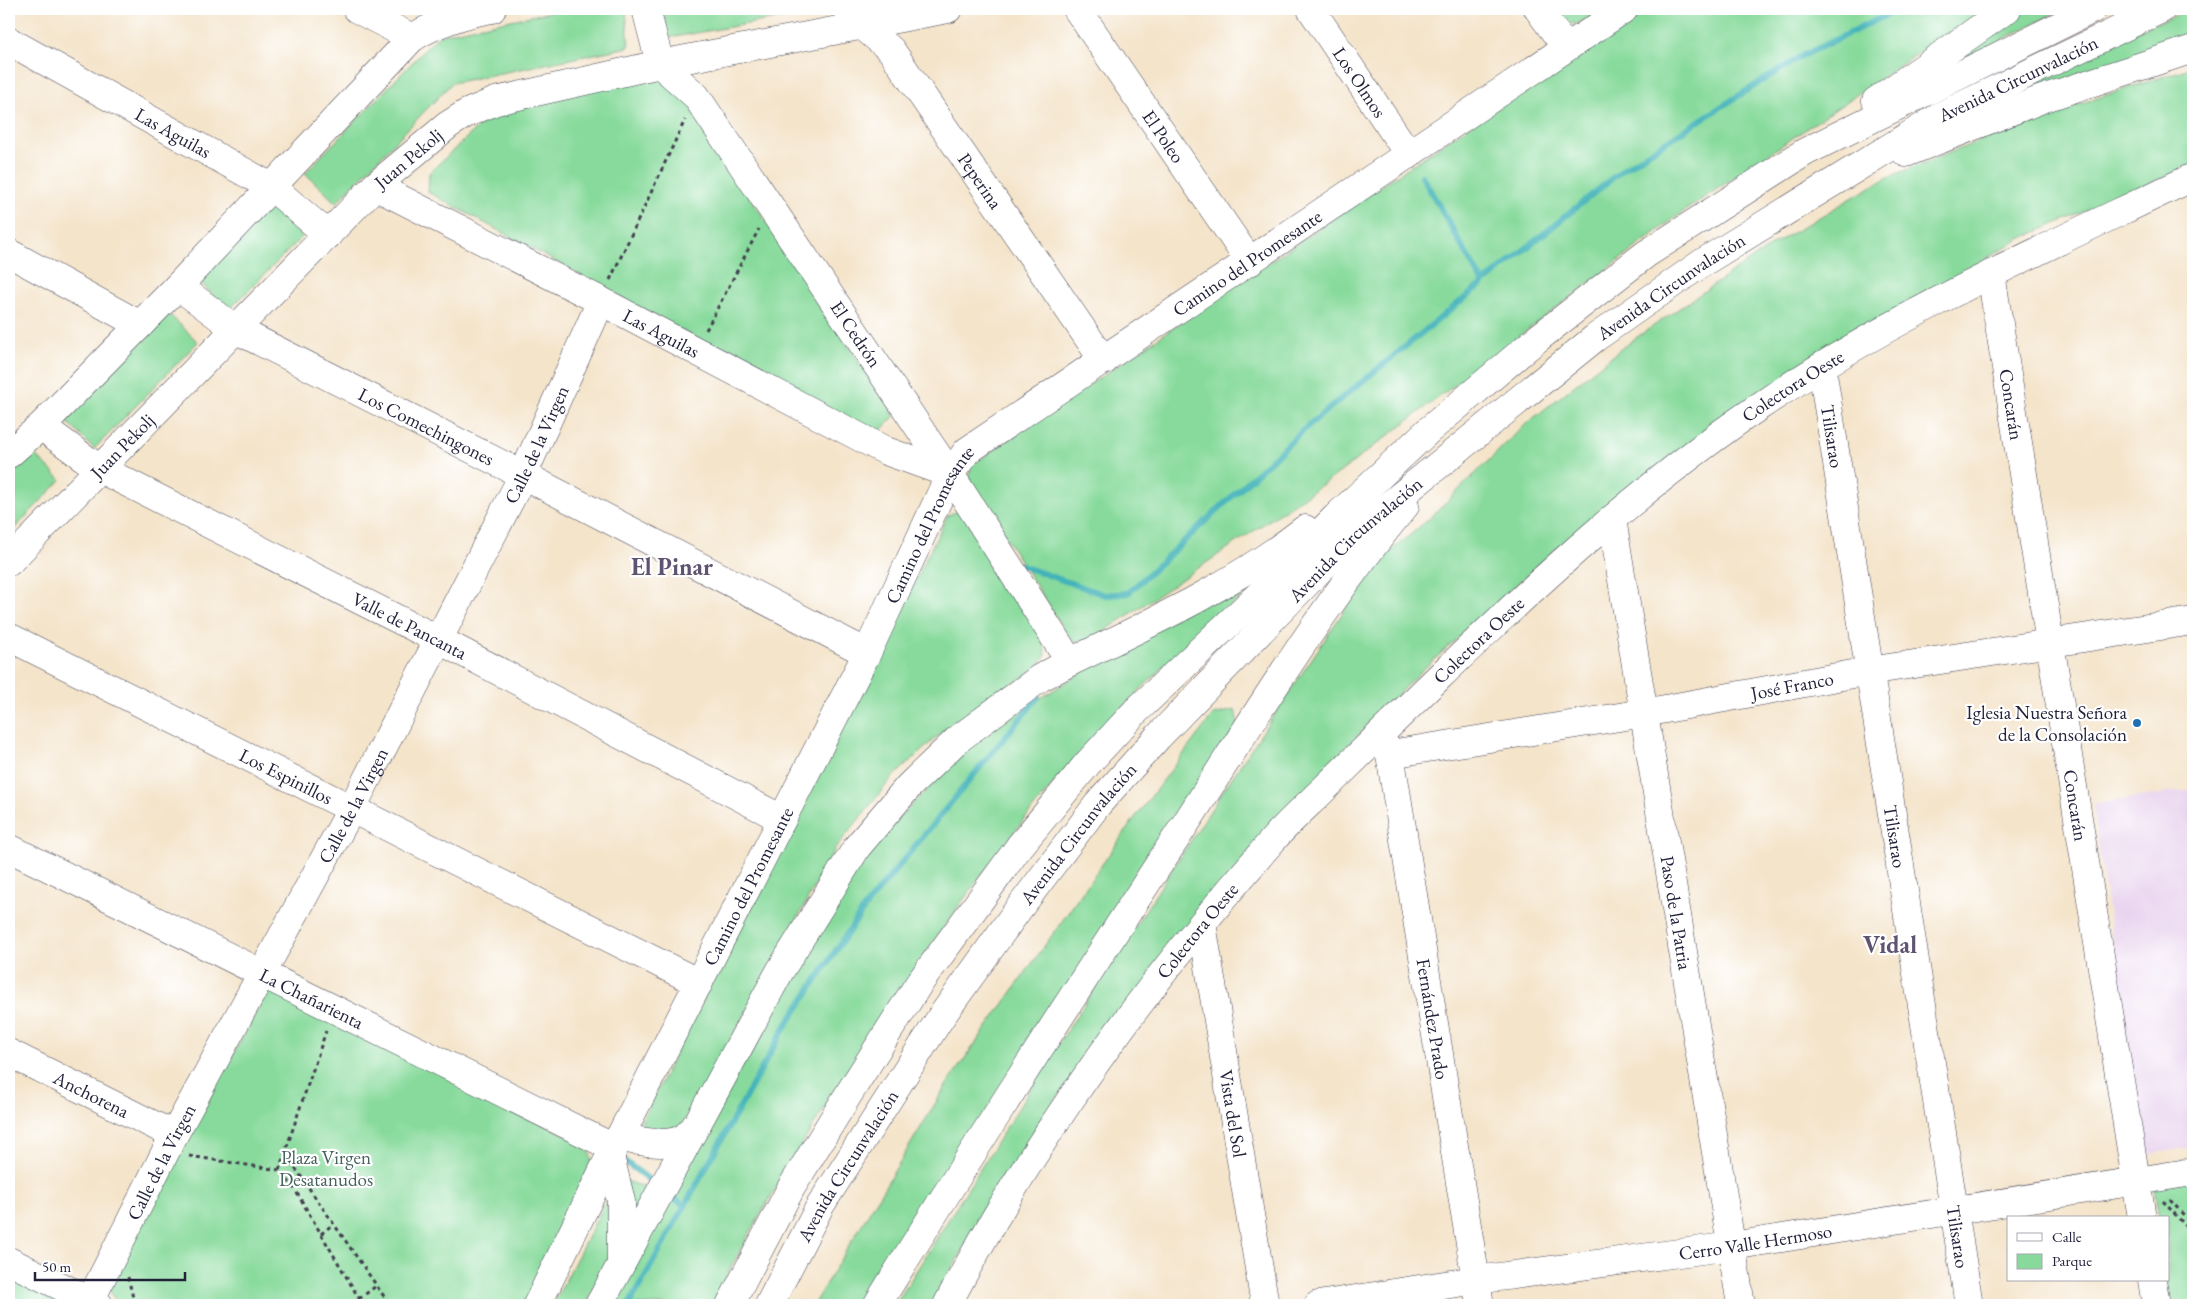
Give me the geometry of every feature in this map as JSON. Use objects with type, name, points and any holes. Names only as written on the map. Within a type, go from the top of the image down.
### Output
[{"type":"main road","points":[[357,9],[412,38]]},
{"type":"main road","points":[[9,454],[41,426],[273,188],[412,38],[444,21],[461,15],[492,9]]},
{"type":"main road","points":[[646,9],[660,64]]},
{"type":"main road","name":"Juan Pekolj","points":[[9,562],[98,468],[237,330],[376,186],[448,125],[468,112],[496,101],[855,17],[948,9]]},
{"type":"main road","name":"El Poleo","points":[[1077,9],[1250,262]]},
{"type":"main road","name":"Los Olmos","points":[[1310,9],[1410,155]]},
{"type":"main road","points":[[1538,9],[1565,46]]},
{"type":"main road","name":"Camino del Promesante","points":[[536,1305],[614,1147],[867,653],[950,474],[967,452],[1410,155],[1565,46],[1624,9]]},
{"type":"main road","points":[[1806,152],[2007,9]]},
{"type":"main road","name":"Avenida Circunvalación","points":[[730,1305],[791,1188],[853,1087],[918,985],[1019,847],[1088,763],[1136,711],[1429,430],[1537,339],[1646,254],[1806,152],[2093,9]]},
{"type":"main road","name":"Avenida Circunvalación","points":[[769,1305],[820,1206],[941,1017],[1017,911],[1098,804],[1158,737],[1356,532],[1595,338],[1702,263],[1830,182],[1944,114],[2162,9]]},
{"type":"main road","name":"Peperina","points":[[855,17],[891,50],[1104,361]]},
{"type":"main road","name":"Las Aguilas","points":[[9,40],[273,188],[328,235]]},
{"type":"main road","points":[[1830,182],[2042,99],[2193,49]]},
{"type":"main road","name":"El Cedrón","points":[[660,64],[696,96],[950,474],[1070,662]]},
{"type":"main road","name":"Colectora Oeste","points":[[947,1305],[1020,1177],[1086,1078],[1202,924],[1275,837],[1384,745],[1540,580],[1612,519],[1761,405],[1938,299],[2193,177]]},
{"type":"main road","name":"Las Aguilas","points":[[376,186],[601,301],[899,458],[950,474]]},
{"type":"main road","points":[[9,253],[140,325]]},
{"type":"main road","name":"Concarán","points":[[1990,274],[2050,642],[2144,1180],[2142,1216]]},
{"type":"main road","name":"Los Comechingones","points":[[178,286],[237,330],[867,653]]},
{"type":"main road","name":"Calle de la Virgen","points":[[95,1303],[170,1143],[352,808],[523,475],[601,301]]},
{"type":"main road","name":"Tilisarao","points":[[1822,368],[1969,1305]]},
{"type":"main road","name":"Valle de Pancanta","points":[[41,426],[98,468],[439,640],[782,819]]},
{"type":"main road","points":[[599,1305],[780,971],[857,846],[909,786],[958,740],[1040,678],[1182,608],[1285,545],[1429,430]]},
{"type":"main road","points":[[877,1305],[980,1138],[1261,708],[1340,593],[1401,510],[1438,465]]},
{"type":"main road","name":"Paso de la Patria","points":[[1612,519],[1741,1305]]},
{"type":"main road","name":"José Franco","points":[[1384,745],[1644,713],[1869,671],[2193,621]]},
{"type":"main road","name":"Los Espinillos","points":[[9,637],[699,983]]},
{"type":"main road","name":"Fernández Prado","points":[[1384,745],[1478,1293]]},
{"type":"main road","name":"La Chañarienta","points":[[9,848],[614,1147]]},
{"type":"main road","name":"Vista del Sol","points":[[1202,924],[1265,1305]]},
{"type":"main road","name":"Anchorena","points":[[9,1053],[170,1143]]},
{"type":"main road","points":[[620,1266],[621,1201],[614,1147],[677,1141],[686,1136],[699,1121]]},
{"type":"main road","name":"Cerro Valle Hermoso","points":[[1318,1305],[1478,1293],[1732,1246],[2193,1172]]},
{"type":"main road","points":[[9,1261],[95,1303]]},
{"type":"main road","points":[[2152,1282],[2156,1305]]},
{"type":"path","points":[[601,301],[696,96]]},
{"type":"path","points":[[695,351],[771,206]]},
{"type":"path","points":[[279,1170],[286,1155],[329,1023]]},
{"type":"path","points":[[170,1143],[279,1170],[294,1188],[362,1305]]},
{"type":"path","points":[[286,1155],[390,1305]]},
{"type":"path","points":[[2144,1180],[2193,1225]]},
{"type":"path","points":[[2144,1180],[2193,1234]]},
{"type":"path","points":[[321,1234],[333,1224]]},
{"type":"path","points":[[128,1275],[134,1302],[142,1305]]},
{"type":"path","points":[[359,1299],[376,1286]]},
{"type":"path","points":[[9,1300],[22,1305]]},
{"type":"shaded area","points":[[2193,789],[2193,1147],[2143,1155],[2093,804]]},
{"type":"green space","points":[[380,9],[437,9],[399,13]]},
{"type":"green space","points":[[564,9],[626,9],[629,47],[452,83],[336,203],[305,173],[439,35]]},
{"type":"green space","points":[[663,9],[825,9],[826,10],[668,38]]},
{"type":"green space","points":[[1551,9],[1602,9],[1581,22],[1569,24],[1557,17]]},
{"type":"green space","points":[[1641,9],[1984,9],[1680,214],[1335,476],[1093,639],[1075,642],[1068,636],[971,483],[969,475],[972,465]]},
{"type":"green space","points":[[2018,9],[2063,9],[1969,56],[1959,51]]},
{"type":"green space","points":[[2193,9],[2193,39],[2002,104],[1998,96],[2095,47]]},
{"type":"green space","points":[[2193,67],[2193,165],[2020,239],[1909,303],[1728,414],[1558,547],[1415,677],[1277,818],[1046,1112],[930,1305],[895,1305],[1063,1037],[1225,788],[1352,599],[1390,552],[1430,518],[1526,424],[1627,344],[1772,245],[1886,178],[2045,115]]},
{"type":"green space","points":[[645,76],[664,78],[675,84],[895,416],[875,436],[428,192],[429,173],[495,111]]},
{"type":"green space","points":[[272,205],[303,236],[228,311],[198,280]]},
{"type":"green space","points":[[167,312],[198,342],[94,449],[64,419]]},
{"type":"green space","points":[[30,450],[61,480],[9,534],[9,473]]},
{"type":"green space","points":[[961,510],[1043,639],[1046,655],[1036,669],[953,722],[892,778],[835,849],[683,1128],[644,1132],[640,1124],[948,515]]},
{"type":"green space","points":[[1294,550],[1190,642],[1130,700],[1055,782],[986,869],[921,959],[860,1052],[782,1177],[711,1305],[613,1305],[791,972],[861,856],[978,738],[1090,667]]},
{"type":"green space","points":[[1235,710],[1238,724],[863,1305],[813,1305],[949,1081],[1137,815],[1213,715]]},
{"type":"green space","name":"Plaza Virgen Desatanudos","points":[[268,990],[587,1145],[592,1161],[592,1178],[528,1305],[123,1305],[114,1299],[111,1293],[110,1282]]},
{"type":"green space","points":[[621,1179],[651,1189],[626,1235]]},
{"type":"green space","points":[[2193,1181],[2193,1305],[2172,1305],[2168,1282],[2170,1282],[2170,1216],[2159,1216],[2154,1187]]},
{"type":"green space","points":[[607,1199],[616,1249],[586,1305],[553,1305]]},
{"type":"green space","points":[[9,1273],[78,1305],[9,1305]]},
{"type":"waterway","points":[[1019,565],[1105,595],[1128,593],[1310,424],[1626,167],[1800,57],[1899,9]]},
{"type":"waterway","points":[[1422,176],[1483,283]]},
{"type":"waterway","points":[[629,1305],[785,1027],[865,907],[1038,697]]},
{"type":"waterway","points":[[623,1160],[652,1182]]},
{"type":"waterway","points":[[672,1197],[685,1206]]},
{"type":"place","name":"Iglesia Nuestra Señora de la Consolación","points":[[2137,723]]},
{"type":"district","name":"El Pinar","points":[[672,566]]},
{"type":"district","name":"Vidal","points":[[1890,944]]}]
